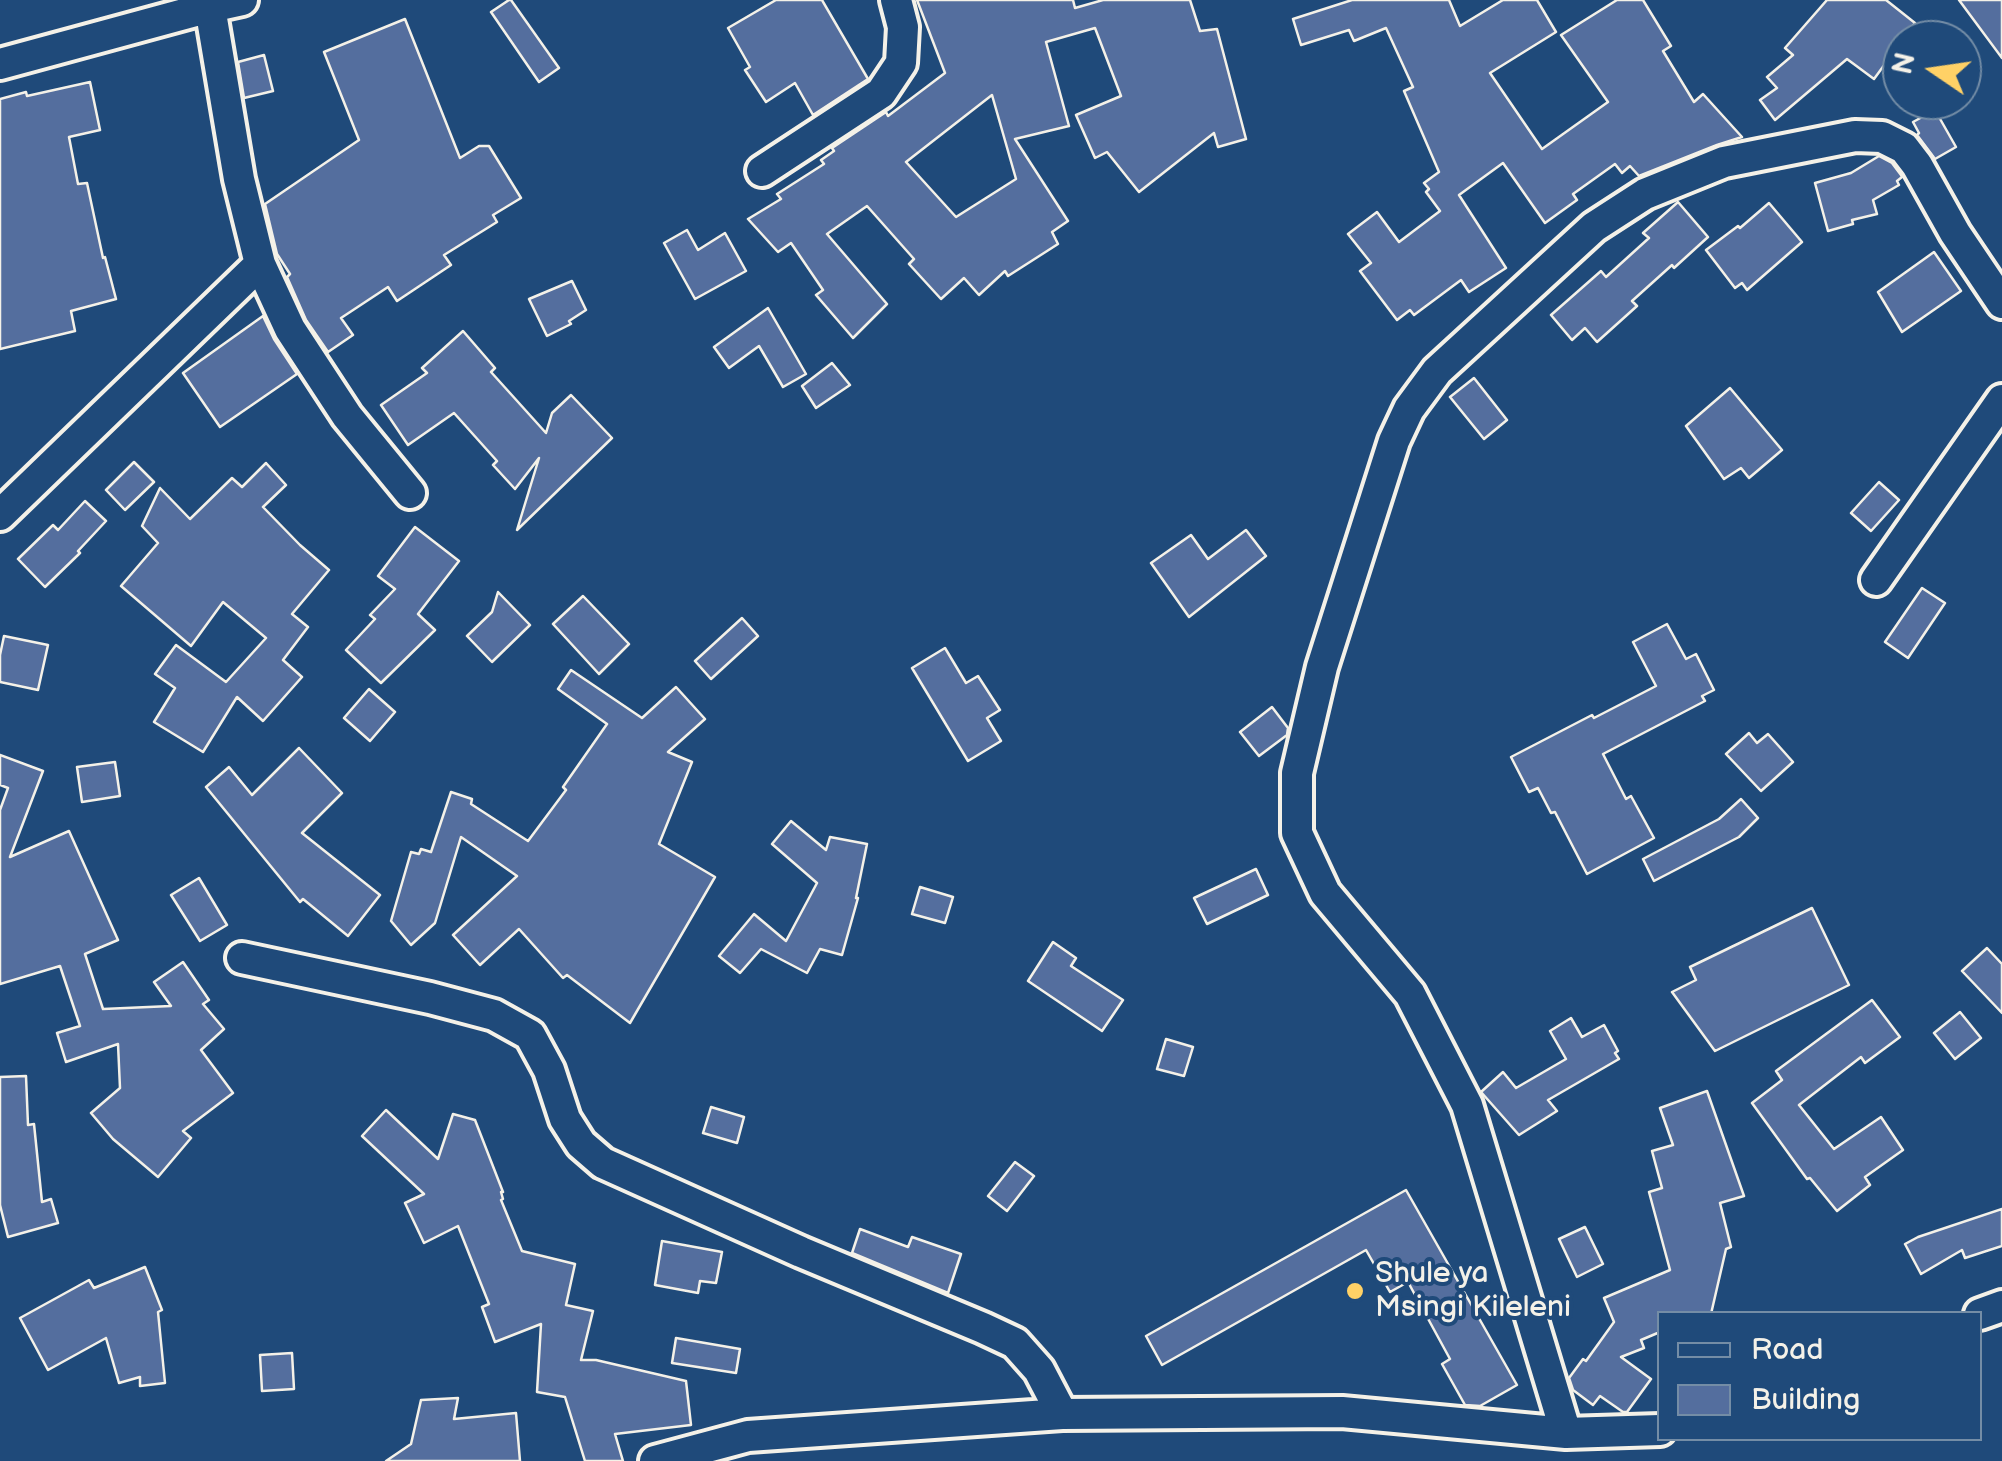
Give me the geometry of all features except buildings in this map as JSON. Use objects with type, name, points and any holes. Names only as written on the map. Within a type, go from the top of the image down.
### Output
[{"type":"street","points":[[0,64],[242,0]]},
{"type":"street","points":[[762,171],[881,93],[901,63],[903,27],[896,0]]},
{"type":"street","points":[[210,6],[239,179],[260,264],[290,329],[338,402],[410,493]]},
{"type":"street","points":[[1566,1433],[1466,1105],[1410,994],[1325,893],[1297,833],[1297,773],[1322,666],[1394,442],[1409,409],[1437,371],[1594,227],[1645,194],[1724,162],[1855,136],[1882,137],[1904,148],[2002,303]]},
{"type":"street","points":[[0,515],[260,264]]},
{"type":"street","points":[[1876,580],[2002,400]]},
{"type":"street","points":[[242,958],[478,1010],[530,1035],[549,1070],[566,1119],[581,1144],[603,1163],[1015,1343],[1040,1370],[1062,1414]]},
{"type":"street","points":[[655,1461],[748,1436],[1062,1414],[1342,1412],[1566,1433],[1657,1430]]},
{"type":"place","name":"Shule ya Msingi Kileleni","points":[[1355,1291]]}]
